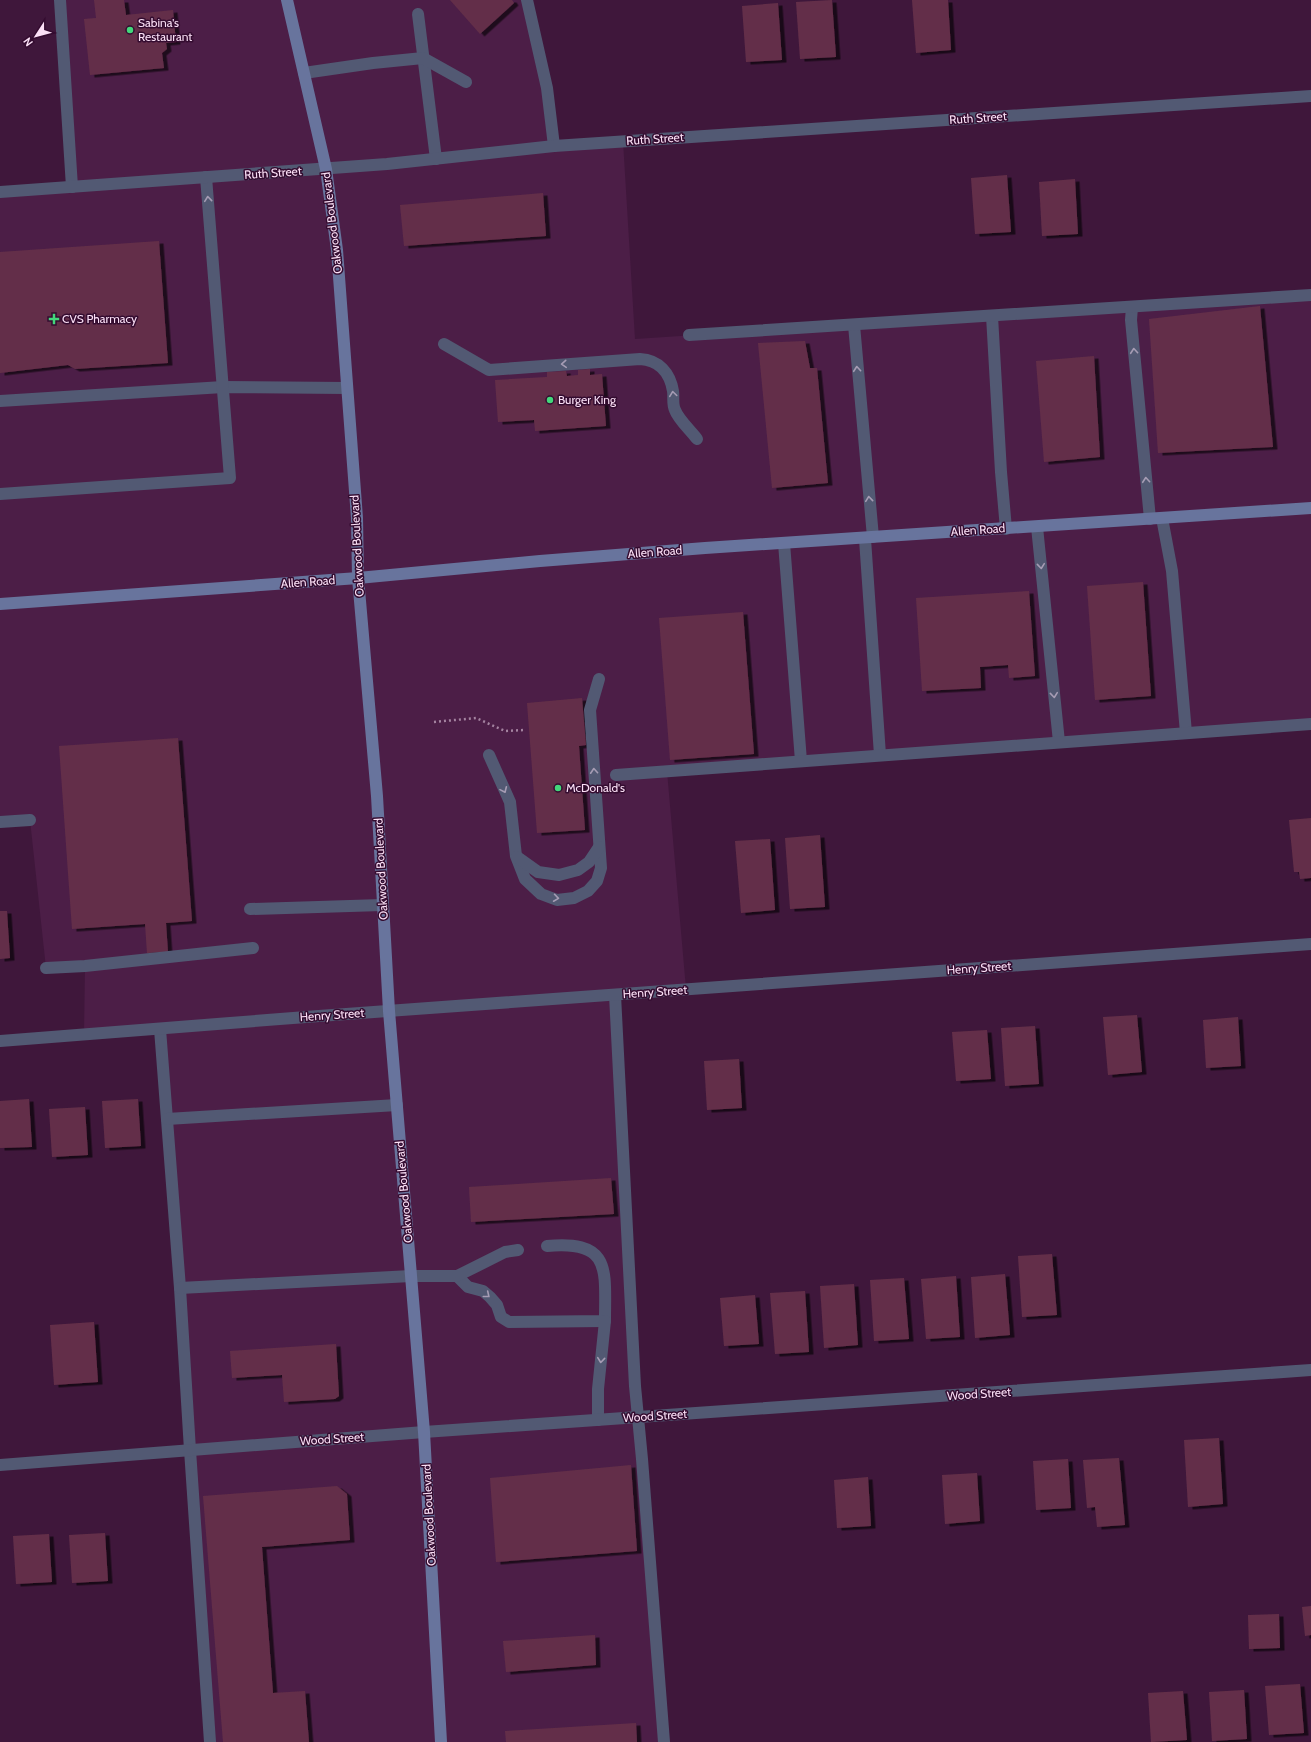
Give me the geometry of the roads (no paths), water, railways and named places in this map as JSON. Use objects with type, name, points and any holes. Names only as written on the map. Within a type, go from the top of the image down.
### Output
[{"type":"main road","name":"Oakwood Boulevard","points":[[287,0],[326,169],[337,250],[357,518],[358,578],[377,796],[389,1011],[424,1432],[440,1742]]},
{"type":"main road","name":"Allen Road","points":[[0,604],[358,578],[540,561],[784,543],[1311,508]]},
{"type":"street","points":[[60,0],[72,187]]},
{"type":"street","points":[[527,0],[547,88],[554,146]]},
{"type":"street","points":[[418,14],[436,159]]},
{"type":"street","points":[[304,73],[373,63],[423,58],[466,82]]},
{"type":"street","name":"Ruth Street","points":[[0,192],[326,169],[554,146],[1311,96]]},
{"type":"street","points":[[0,494],[230,478],[206,177]]},
{"type":"street","points":[[689,335],[1311,295]]},
{"type":"street","points":[[1132,307],[1131,320],[1150,519]]},
{"type":"street","points":[[992,316],[1001,472],[1006,529]]},
{"type":"street","points":[[854,325],[869,538],[880,755]]},
{"type":"street","points":[[444,344],[489,370],[640,359],[649,360],[657,363],[665,370],[673,390],[674,409],[698,439]]},
{"type":"street","points":[[0,401],[223,387],[347,388]]},
{"type":"street","points":[[1162,518],[1172,571],[1186,733]]},
{"type":"street","points":[[1037,527],[1059,742]]},
{"type":"street","points":[[784,543],[801,761]]},
{"type":"street","points":[[489,755],[510,802],[516,856],[526,879],[541,894],[557,900],[574,898],[588,891],[597,881],[601,868],[590,710],[599,679]]},
{"type":"street","points":[[616,775],[1311,724]]},
{"type":"street","points":[[0,822],[30,820]]},
{"type":"street","points":[[516,856],[538,872],[559,875],[578,870],[589,862],[599,847]]},
{"type":"street","points":[[250,909],[382,905]]},
{"type":"street","name":"Henry Street","points":[[0,1041],[389,1011],[1311,944]]},
{"type":"street","points":[[46,968],[85,966],[253,948]]},
{"type":"street","points":[[615,995],[638,1418],[664,1742]]},
{"type":"street","points":[[160,1029],[180,1288],[210,1742]]},
{"type":"street","points":[[167,1119],[397,1105]]},
{"type":"street","points":[[547,1246],[565,1245],[581,1247],[595,1254],[602,1264],[605,1276],[605,1321],[598,1389],[598,1420]]},
{"type":"street","points":[[180,1288],[411,1276],[457,1276],[505,1252],[518,1250]]},
{"type":"street","points":[[457,1276],[468,1287],[483,1291],[490,1297],[497,1305],[501,1317],[509,1322],[605,1321]]},
{"type":"street","name":"Wood Street","points":[[0,1465],[424,1432],[1311,1370]]},
{"type":"place","name":"Sabina's Restaurant","points":[[130,30]]},
{"type":"place","name":"CVS Pharmacy","points":[[54,319]]},
{"type":"place","name":"Burger King","points":[[550,400]]},
{"type":"place","name":"McDonald's","points":[[558,788]]}]
